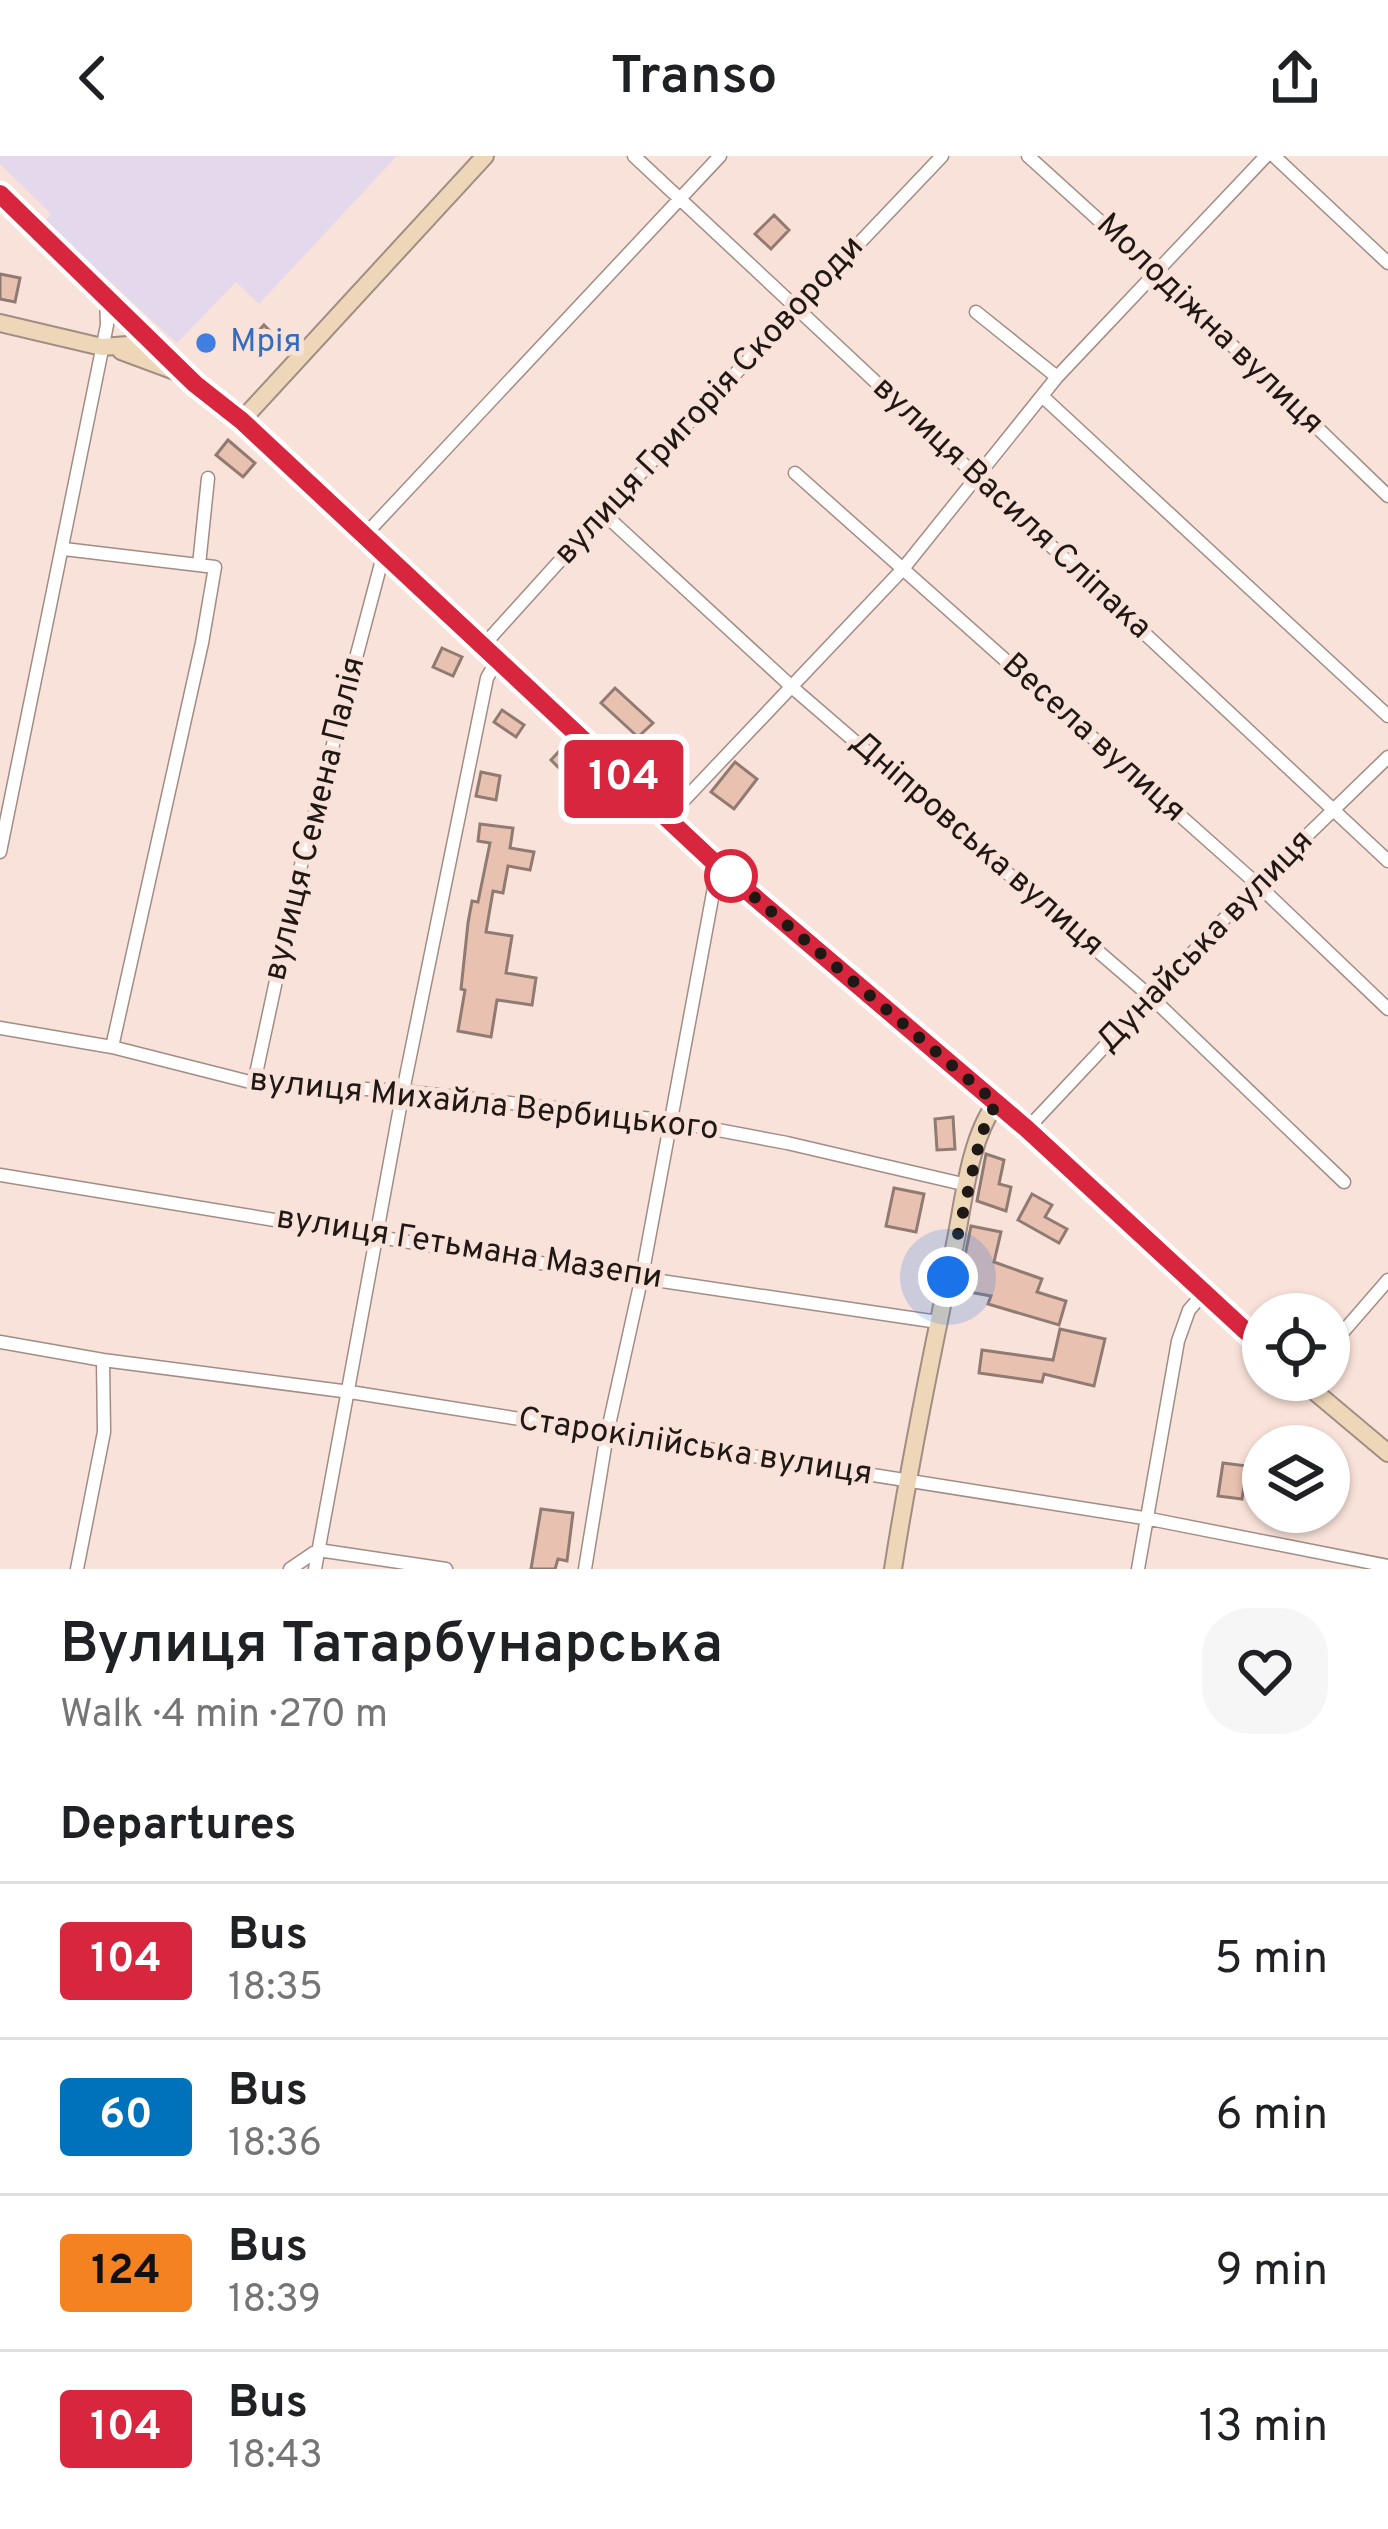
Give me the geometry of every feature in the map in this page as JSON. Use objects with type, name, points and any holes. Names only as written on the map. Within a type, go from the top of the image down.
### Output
[{"type":"main road","points":[[242,421],[485,156]]},
{"type":"main road","points":[[0,194],[195,384]]},
{"type":"main road","points":[[0,323],[166,366],[242,421],[718,866],[1027,1129],[1242,1328]]},
{"type":"main road","points":[[102,346],[154,343]]},
{"type":"main road","points":[[893,1569],[968,1186],[981,1135],[996,1103]]},
{"type":"main road","points":[[1326,1401],[1388,1453]]},
{"type":"street","name":"вулиця Василя Сліпака","points":[[634,156],[1388,861]]},
{"type":"street","points":[[363,537],[720,156]]},
{"type":"street","name":"вулиця Григорія Сковороди","points":[[482,648],[942,156]]},
{"type":"street","name":"Молодіжна вулиця","points":[[1028,156],[1388,496]]},
{"type":"street","points":[[667,818],[902,570],[1058,377],[1270,156],[1388,263]]},
{"type":"street","points":[[0,852],[107,325],[106,296]]},
{"type":"street","points":[[976,312],[1058,377]]},
{"type":"street","points":[[1042,395],[1388,716]]},
{"type":"street","name":"Весела вулиця","points":[[795,473],[1257,884],[1388,1010]]},
{"type":"street","points":[[199,565],[208,478]]},
{"type":"street","name":"Дніпровська вулиця","points":[[603,514],[793,688],[1151,997],[1344,1182]]},
{"type":"street","points":[[64,548],[214,567],[202,643],[112,1047]]},
{"type":"street","name":"вулиця Семена Палія","points":[[254,1083],[300,869],[383,556]]},
{"type":"street","points":[[315,1569],[403,1091],[487,678],[496,662]]},
{"type":"street","name":"Дунайська вулиця","points":[[1027,1129],[1257,884],[1388,757]]},
{"type":"street","points":[[585,1569],[718,866]]},
{"type":"street","name":"вулиця Михайла Вербицького","points":[[0,1028],[112,1047],[254,1083],[403,1091],[670,1121],[968,1186]]},
{"type":"street","name":"вулиця Гетьмана Мазепи","points":[[0,1175],[938,1322]]},
{"type":"street","points":[[1350,1324],[1388,1280]]},
{"type":"street","points":[[1138,1569],[1178,1341],[1189,1310],[1203,1294]]},
{"type":"street","name":"Старокілійська вулиця","points":[[0,1342],[350,1392],[1150,1519],[1388,1566]]},
{"type":"street","points":[[76,1569],[104,1432],[103,1360]]},
{"type":"street","points":[[290,1569],[318,1550],[446,1569]]},
{"type":"shaded area","points":[[0,156],[397,156],[259,304],[236,282],[177,343],[44,222],[51,214],[0,164]]},
{"type":"building","points":[[774,215],[789,230],[771,249],[755,234]]},
{"type":"building","points":[[0,274],[20,278],[15,302],[0,299]]},
{"type":"building","points":[[264,325],[276,337],[260,354],[248,342]]},
{"type":"building","points":[[228,440],[255,463],[243,477],[216,455]]},
{"type":"building","points":[[442,648],[462,657],[453,676],[433,667]]},
{"type":"building","points":[[615,688],[653,723],[638,737],[601,703]]},
{"type":"building","points":[[502,710],[524,725],[516,737],[494,722]]},
{"type":"building","points":[[565,745],[584,763],[569,778],[551,760]]},
{"type":"building","points":[[735,762],[757,779],[734,809],[711,792]]},
{"type":"building","points":[[481,772],[500,776],[496,800],[476,796]]},
{"type":"building","points":[[480,824],[513,828],[510,848],[534,852],[530,870],[508,866],[503,893],[493,891],[486,932],[512,936],[506,973],[536,978],[532,1005],[497,1000],[491,1037],[458,1031],[468,923],[472,901],[478,902],[490,843],[478,841]]},
{"type":"building","points":[[953,1117],[955,1149],[937,1150],[935,1119]]},
{"type":"building","points":[[986,1154],[1004,1160],[999,1184],[1011,1187],[1006,1211],[977,1201]]},
{"type":"building","points":[[894,1188],[924,1194],[916,1232],[886,1226]]},
{"type":"building","points":[[1032,1194],[1052,1205],[1045,1217],[1067,1229],[1059,1243],[1018,1220]]},
{"type":"building","points":[[971,1226],[1001,1232],[994,1262],[1042,1279],[1037,1292],[1066,1301],[1059,1325],[988,1304],[991,1296],[958,1290]]},
{"type":"building","points":[[1060,1329],[1105,1339],[1094,1386],[1044,1374],[1042,1382],[979,1373],[982,1350],[1053,1360]]},
{"type":"building","points":[[1223,1463],[1242,1465],[1242,1499],[1218,1496]]},
{"type":"building","points":[[541,1509],[573,1513],[567,1561],[558,1559],[555,1569],[531,1569]]},
{"type":"bus line","name":"104","points":[[0,194],[195,384],[242,421],[718,866],[1027,1129],[1242,1328]]},
{"type":"place","name":"Мрія","points":[[206,343]]},
{"type":"route","points":[[731,876],[718,866],[996,1103],[981,1135],[948,1277]]}]
